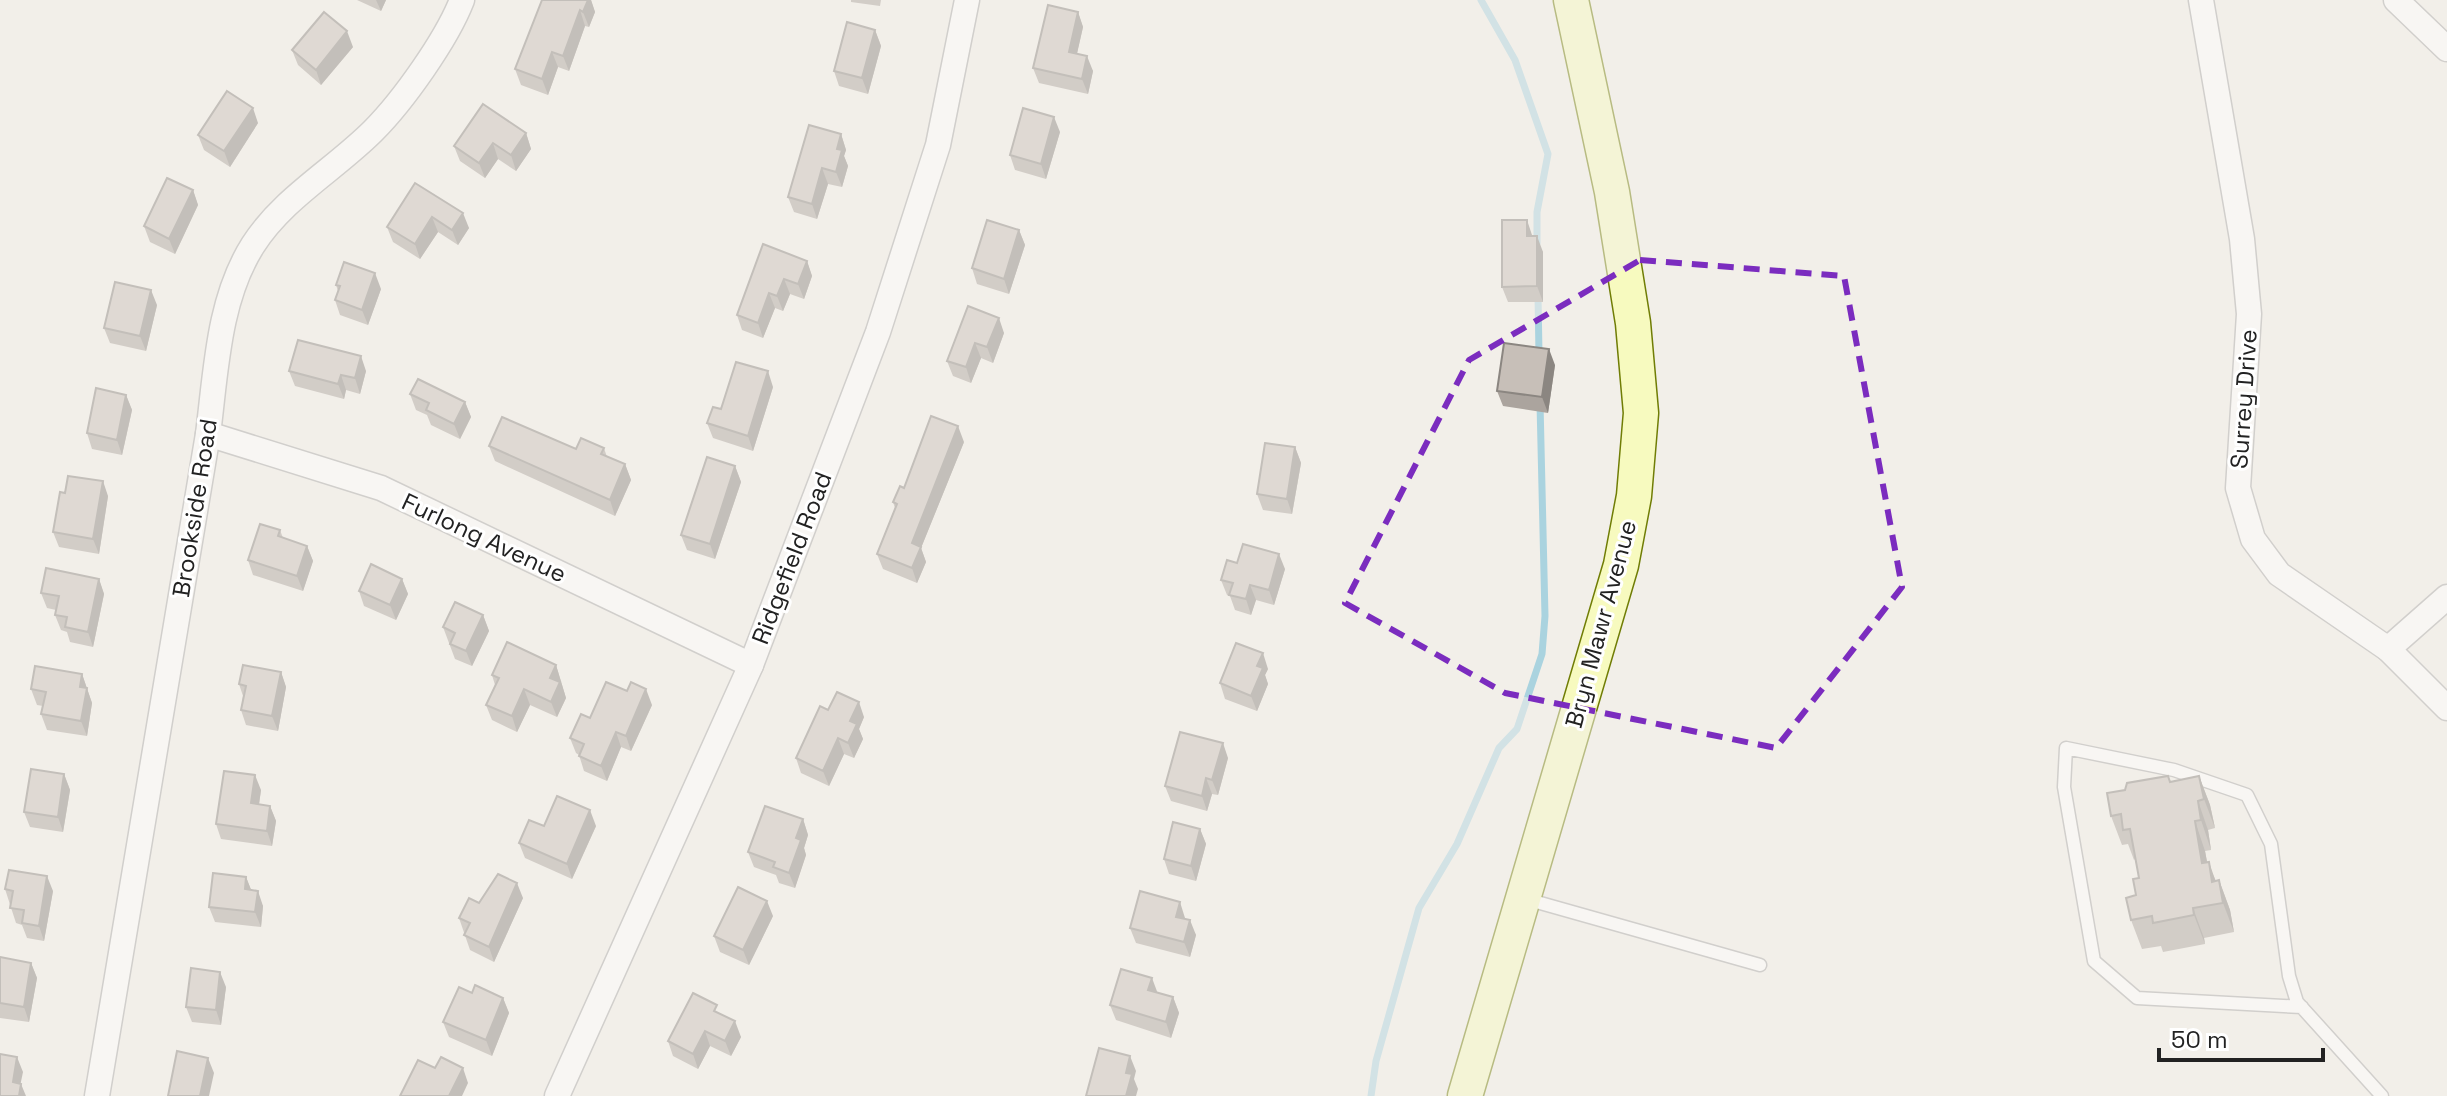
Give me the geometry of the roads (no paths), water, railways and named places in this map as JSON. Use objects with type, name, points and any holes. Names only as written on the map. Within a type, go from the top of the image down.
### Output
[{"type":"main road","name":"Bryn Mawr Avenue","points":[[1465,1096],[1621,565],[1634,496],[1641,413],[1633,323],[1612,192],[1571,0]]},
{"type":"street","name":"Brookside Road","points":[[97,1096],[208,434],[220,337],[235,286],[251,248],[293,200],[372,132],[402,99],[462,0]]},
{"type":"street","name":"Ridgefield Road","points":[[557,1096],[751,665],[878,332],[938,145],[967,0]]},
{"type":"street","name":"Surrey Drive","points":[[2201,0],[2242,239],[2249,314],[2238,488],[2253,539],[2279,574],[2388,649],[2447,708]]},
{"type":"street","points":[[2396,0],[2447,49]]},
{"type":"street","name":"Furlong Avenue","points":[[208,434],[381,488],[751,665]]},
{"type":"street","points":[[2388,649],[2447,597]]},
{"type":"lane","points":[[2302,1007],[2137,998],[2094,961],[2064,787],[2066,748],[2174,770],[2247,795],[2271,844],[2289,976],[2302,1007],[2382,1096]]},
{"type":"lane","points":[[1523,898],[1760,965]]},
{"type":"waterway","points":[[1481,0],[1515,60],[1548,154],[1537,212],[1537,243]]},
{"type":"waterway","points":[[1538,295],[1539,355]]},
{"type":"waterway","points":[[1371,1096],[1376,1061],[1419,908],[1457,844],[1499,748],[1517,729],[1542,654],[1545,616],[1540,403]]}]
